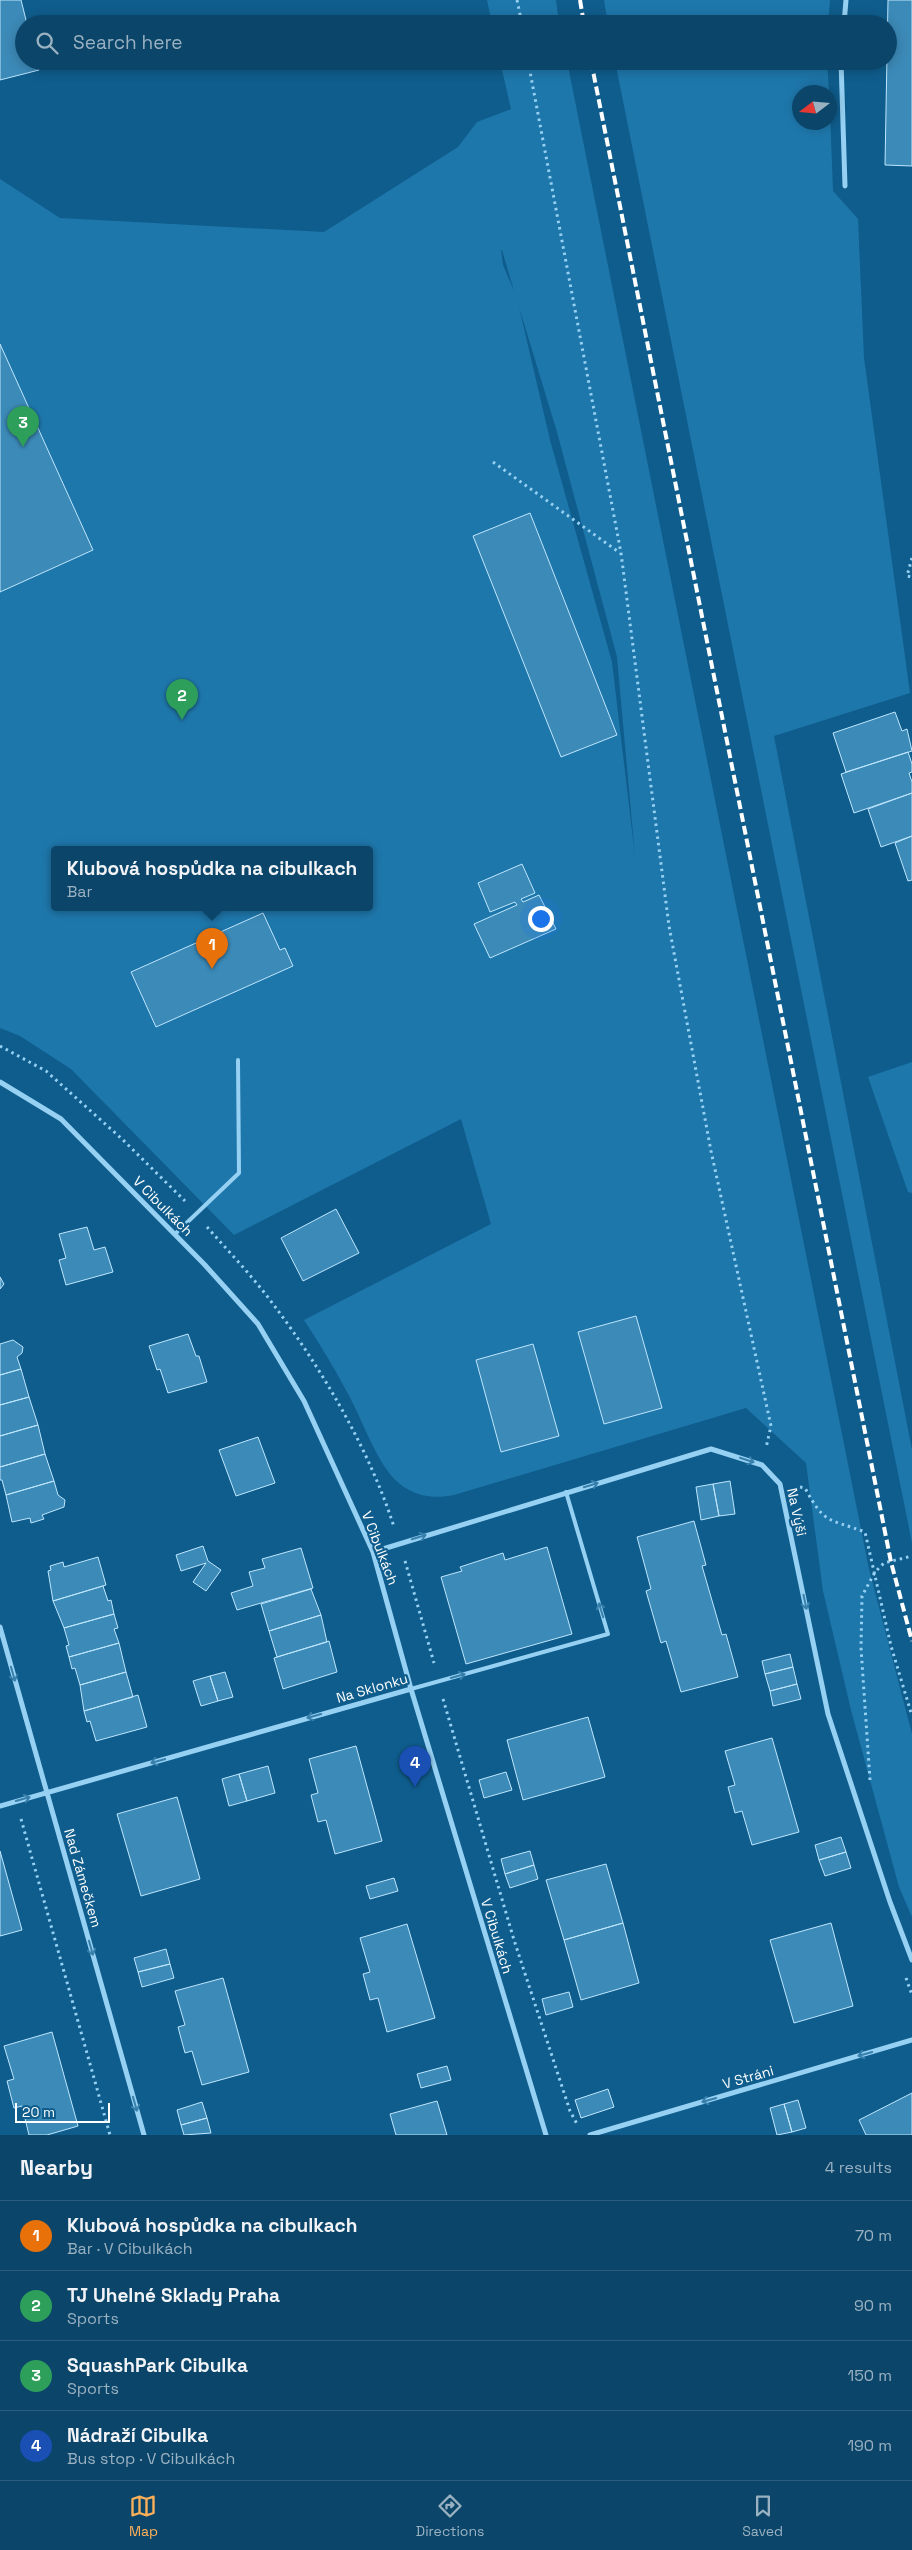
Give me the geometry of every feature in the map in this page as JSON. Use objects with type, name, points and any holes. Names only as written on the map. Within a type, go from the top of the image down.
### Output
[{"type":"street","points":[[845,15],[846,0]]},
{"type":"street","points":[[841,70],[845,186]]},
{"type":"street","name":"V Cibulkách","points":[[0,1082],[61,1119],[175,1234],[258,1324],[304,1401],[373,1552],[411,1689],[546,2135]]},
{"type":"street","name":"Na Výši","points":[[373,1552],[711,1449],[762,1465],[780,1484],[828,1714],[912,1960]]},
{"type":"street","name":"Nad Zámečkem","points":[[0,1627],[144,2135]]},
{"type":"street","name":"Na Sklonku","points":[[0,1806],[411,1689]]},
{"type":"street","name":"V Stráni","points":[[590,2135],[912,2040]]},
{"type":"lane","points":[[175,1234],[239,1173],[238,1060]]},
{"type":"lane","name":"Na Sklonku","points":[[411,1689],[608,1634],[566,1492]]},
{"type":"path","points":[[517,0],[520,15]]},
{"type":"path","points":[[530,70],[621,553],[669,926],[711,1151],[771,1426],[762,1465]]},
{"type":"path","points":[[492,462],[621,553]]},
{"type":"path","points":[[912,558],[907,576],[912,578]]},
{"type":"path","points":[[805,1488],[818,1511],[828,1520],[865,1532],[892,1646],[912,1716]]},
{"type":"path","points":[[855,1797],[871,1778],[861,1648],[862,1596],[875,1572],[884,1564],[912,1556]]},
{"type":"path","points":[[19,1813],[110,2135]]},
{"type":"shaded area","points":[[487,0],[556,0],[558,15],[490,15]]},
{"type":"shaded area","points":[[604,0],[830,0],[829,15],[606,15]]},
{"type":"shaded area","points":[[502,70],[569,70],[869,1569],[912,1734],[912,1917],[899,1887],[851,1710],[823,1591],[806,1463],[746,1408],[447,1496],[426,1496],[406,1488],[392,1476],[377,1454],[353,1403],[304,1320],[491,1224],[461,1119],[234,1235],[71,1069],[20,1036],[0,1028],[0,179],[60,218],[324,232],[458,147],[477,122],[511,109]],"holes":[[[502,250],[514,291],[503,265]],[[519,307],[557,432],[617,657],[635,856],[612,662],[550,440]]]},
{"type":"shaded area","points":[[617,70],[828,70],[829,85],[792,85],[792,130],[831,130],[833,191],[858,219],[864,358],[910,693],[774,736],[912,1450],[912,1543]]},
{"type":"shaded area","points":[[912,1062],[912,1193],[908,1192],[868,1077]]},
{"type":"building","points":[[0,0],[21,0],[25,15],[15,15],[15,70],[39,70],[0,80]]},
{"type":"building","points":[[888,0],[912,0],[912,166],[885,165],[887,70],[897,70],[897,15],[888,15]]},
{"type":"building","points":[[0,344],[93,550],[0,592]]},
{"type":"building","points":[[530,513],[617,735],[561,757],[473,536]]},
{"type":"building","points":[[895,712],[902,731],[907,729],[912,751],[846,772],[833,733]]},
{"type":"building","points":[[908,752],[912,764],[912,772],[909,773],[912,782],[912,793],[854,813],[841,774]]},
{"type":"building","points":[[912,793],[912,836],[881,847],[868,809]]},
{"type":"building","points":[[912,836],[912,880],[908,881],[895,843]]},
{"type":"building","points":[[522,864],[535,893],[521,899],[523,902],[539,895],[556,929],[490,958],[474,924],[517,905],[515,902],[490,912],[478,883]]},
{"type":"building","points":[[263,913],[280,950],[285,948],[293,966],[156,1027],[131,972]]},
{"type":"building","points":[[336,1209],[359,1253],[303,1281],[281,1238]]},
{"type":"building","points":[[87,1227],[94,1250],[105,1247],[113,1272],[66,1285],[59,1260],[66,1258],[59,1234]]},
{"type":"building","points":[[0,1277],[4,1284],[0,1289]]},
{"type":"building","points":[[636,1316],[662,1408],[604,1424],[578,1332]]},
{"type":"building","points":[[188,1334],[196,1356],[199,1356],[207,1382],[168,1393],[160,1369],[157,1370],[149,1346]]},
{"type":"building","points":[[13,1340],[23,1347],[22,1353],[17,1357],[21,1369],[0,1375],[0,1344]]},
{"type":"building","points":[[533,1344],[559,1436],[501,1452],[476,1360]]},
{"type":"building","points":[[21,1369],[29,1397],[0,1405],[0,1375]]},
{"type":"building","points":[[29,1397],[38,1425],[0,1436],[0,1405]]},
{"type":"building","points":[[38,1425],[45,1454],[0,1467],[0,1436]]},
{"type":"building","points":[[258,1437],[275,1483],[236,1496],[219,1450]]},
{"type":"building","points":[[45,1454],[54,1481],[6,1495],[2,1480],[0,1480],[0,1467]]},
{"type":"building","points":[[54,1481],[58,1495],[65,1500],[64,1507],[42,1515],[44,1519],[31,1523],[30,1518],[12,1522],[6,1495]]},
{"type":"building","points":[[730,1481],[735,1514],[719,1516],[713,1484]]},
{"type":"building","points":[[713,1484],[719,1516],[701,1520],[696,1487]]},
{"type":"building","points":[[694,1521],[706,1565],[702,1566],[722,1635],[726,1634],[738,1677],[681,1692],[666,1641],[661,1643],[646,1591],[651,1589],[637,1537]]},
{"type":"building","points":[[203,1546],[208,1561],[221,1570],[206,1591],[193,1582],[206,1563],[181,1571],[176,1555]]},
{"type":"building","points":[[547,1547],[572,1634],[466,1664],[441,1577],[462,1571],[460,1567],[503,1553],[505,1560]]},
{"type":"building","points":[[301,1548],[313,1588],[237,1610],[231,1593],[253,1586],[249,1572],[265,1568],[262,1559]]},
{"type":"building","points":[[98,1557],[106,1585],[53,1601],[48,1571],[51,1570],[50,1566],[63,1562],[64,1567]]},
{"type":"building","points":[[103,1586],[108,1601],[111,1600],[114,1614],[64,1628],[53,1601]]},
{"type":"building","points":[[311,1589],[321,1615],[269,1631],[261,1604]]},
{"type":"building","points":[[114,1614],[118,1628],[114,1629],[119,1643],[69,1657],[66,1646],[69,1645],[64,1628]]},
{"type":"building","points":[[321,1615],[327,1642],[277,1657],[269,1631]]},
{"type":"building","points":[[329,1641],[337,1672],[283,1689],[274,1658]]},
{"type":"building","points":[[119,1643],[126,1672],[80,1685],[75,1668],[72,1669],[69,1657]]},
{"type":"building","points":[[790,1654],[793,1667],[765,1674],[762,1661]]},
{"type":"building","points":[[793,1667],[797,1684],[770,1691],[765,1674]]},
{"type":"building","points":[[126,1672],[133,1697],[84,1711],[80,1685]]},
{"type":"building","points":[[225,1672],[233,1697],[218,1701],[210,1676]]},
{"type":"building","points":[[210,1676],[218,1701],[201,1706],[193,1681]]},
{"type":"building","points":[[797,1684],[801,1699],[773,1706],[770,1691]]},
{"type":"building","points":[[138,1695],[147,1727],[96,1741],[90,1721],[87,1722],[84,1711]]},
{"type":"building","points":[[588,1717],[605,1777],[523,1800],[507,1740]]},
{"type":"building","points":[[772,1738],[799,1832],[752,1845],[742,1811],[735,1813],[728,1787],[735,1785],[725,1751]]},
{"type":"building","points":[[356,1746],[382,1841],[335,1854],[326,1820],[318,1822],[311,1795],[318,1793],[309,1759]]},
{"type":"building","points":[[268,1766],[275,1793],[247,1801],[239,1774]]},
{"type":"building","points":[[506,1772],[512,1790],[484,1798],[479,1780]]},
{"type":"building","points":[[239,1774],[247,1801],[229,1806],[222,1779]]},
{"type":"building","points":[[177,1797],[200,1879],[141,1896],[117,1814]]},
{"type":"building","points":[[841,1837],[846,1852],[819,1860],[815,1845]]},
{"type":"building","points":[[0,1851],[22,1930],[0,1936]]},
{"type":"building","points":[[530,1851],[534,1865],[505,1874],[501,1859]]},
{"type":"building","points":[[846,1852],[851,1868],[825,1876],[819,1860]]},
{"type":"building","points":[[606,1864],[623,1923],[564,1940],[546,1880]]},
{"type":"building","points":[[534,1865],[538,1879],[510,1888],[505,1874]]},
{"type":"building","points":[[394,1878],[398,1891],[370,1899],[366,1886]]},
{"type":"building","points":[[623,1923],[639,1983],[581,2000],[564,1940]]},
{"type":"building","points":[[831,1923],[853,2006],[794,2023],[770,1940]]},
{"type":"building","points":[[407,1924],[435,2018],[387,2032],[378,1998],[370,2000],[363,1974],[370,1972],[360,1938]]},
{"type":"building","points":[[166,1949],[170,1964],[138,1972],[134,1958]]},
{"type":"building","points":[[170,1964],[174,1978],[142,1987],[138,1972]]},
{"type":"building","points":[[223,1978],[249,2072],[202,2085],[192,2051],[185,2053],[178,2027],[185,2025],[175,1991]]},
{"type":"building","points":[[569,1992],[573,2007],[546,2015],[542,1999]]},
{"type":"building","points":[[52,2032],[78,2126],[47,2135],[29,2135],[22,2106],[14,2108],[7,2081],[14,2079],[4,2046]]},
{"type":"building","points":[[447,2066],[451,2080],[421,2088],[417,2074]]},
{"type":"building","points":[[608,2089],[614,2107],[581,2118],[575,2100]]},
{"type":"building","points":[[912,2093],[912,2135],[866,2135],[859,2120]]},
{"type":"building","points":[[798,2100],[806,2128],[792,2132],[784,2104]]},
{"type":"building","points":[[437,2101],[447,2135],[396,2135],[390,2114]]},
{"type":"building","points":[[202,2102],[207,2118],[181,2125],[177,2110]]},
{"type":"building","points":[[784,2104],[792,2132],[777,2135],[770,2108]]},
{"type":"building","points":[[207,2118],[211,2133],[184,2135],[181,2125]]},
{"type":"railway","points":[[580,0],[582,15]]},
{"type":"railway","points":[[593,70],[891,1562],[912,1641]]},
{"type":"place","name":"SquashPark Cibulka","points":[[23,447]]},
{"type":"place","name":"TJ Uhelné Sklady Praha","points":[[182,720]]},
{"type":"place","name":"Klubová hospůdka na cibulkach","points":[[212,969]]},
{"type":"place","name":"Nádraží Cibulka","points":[[415,1787]]}]
